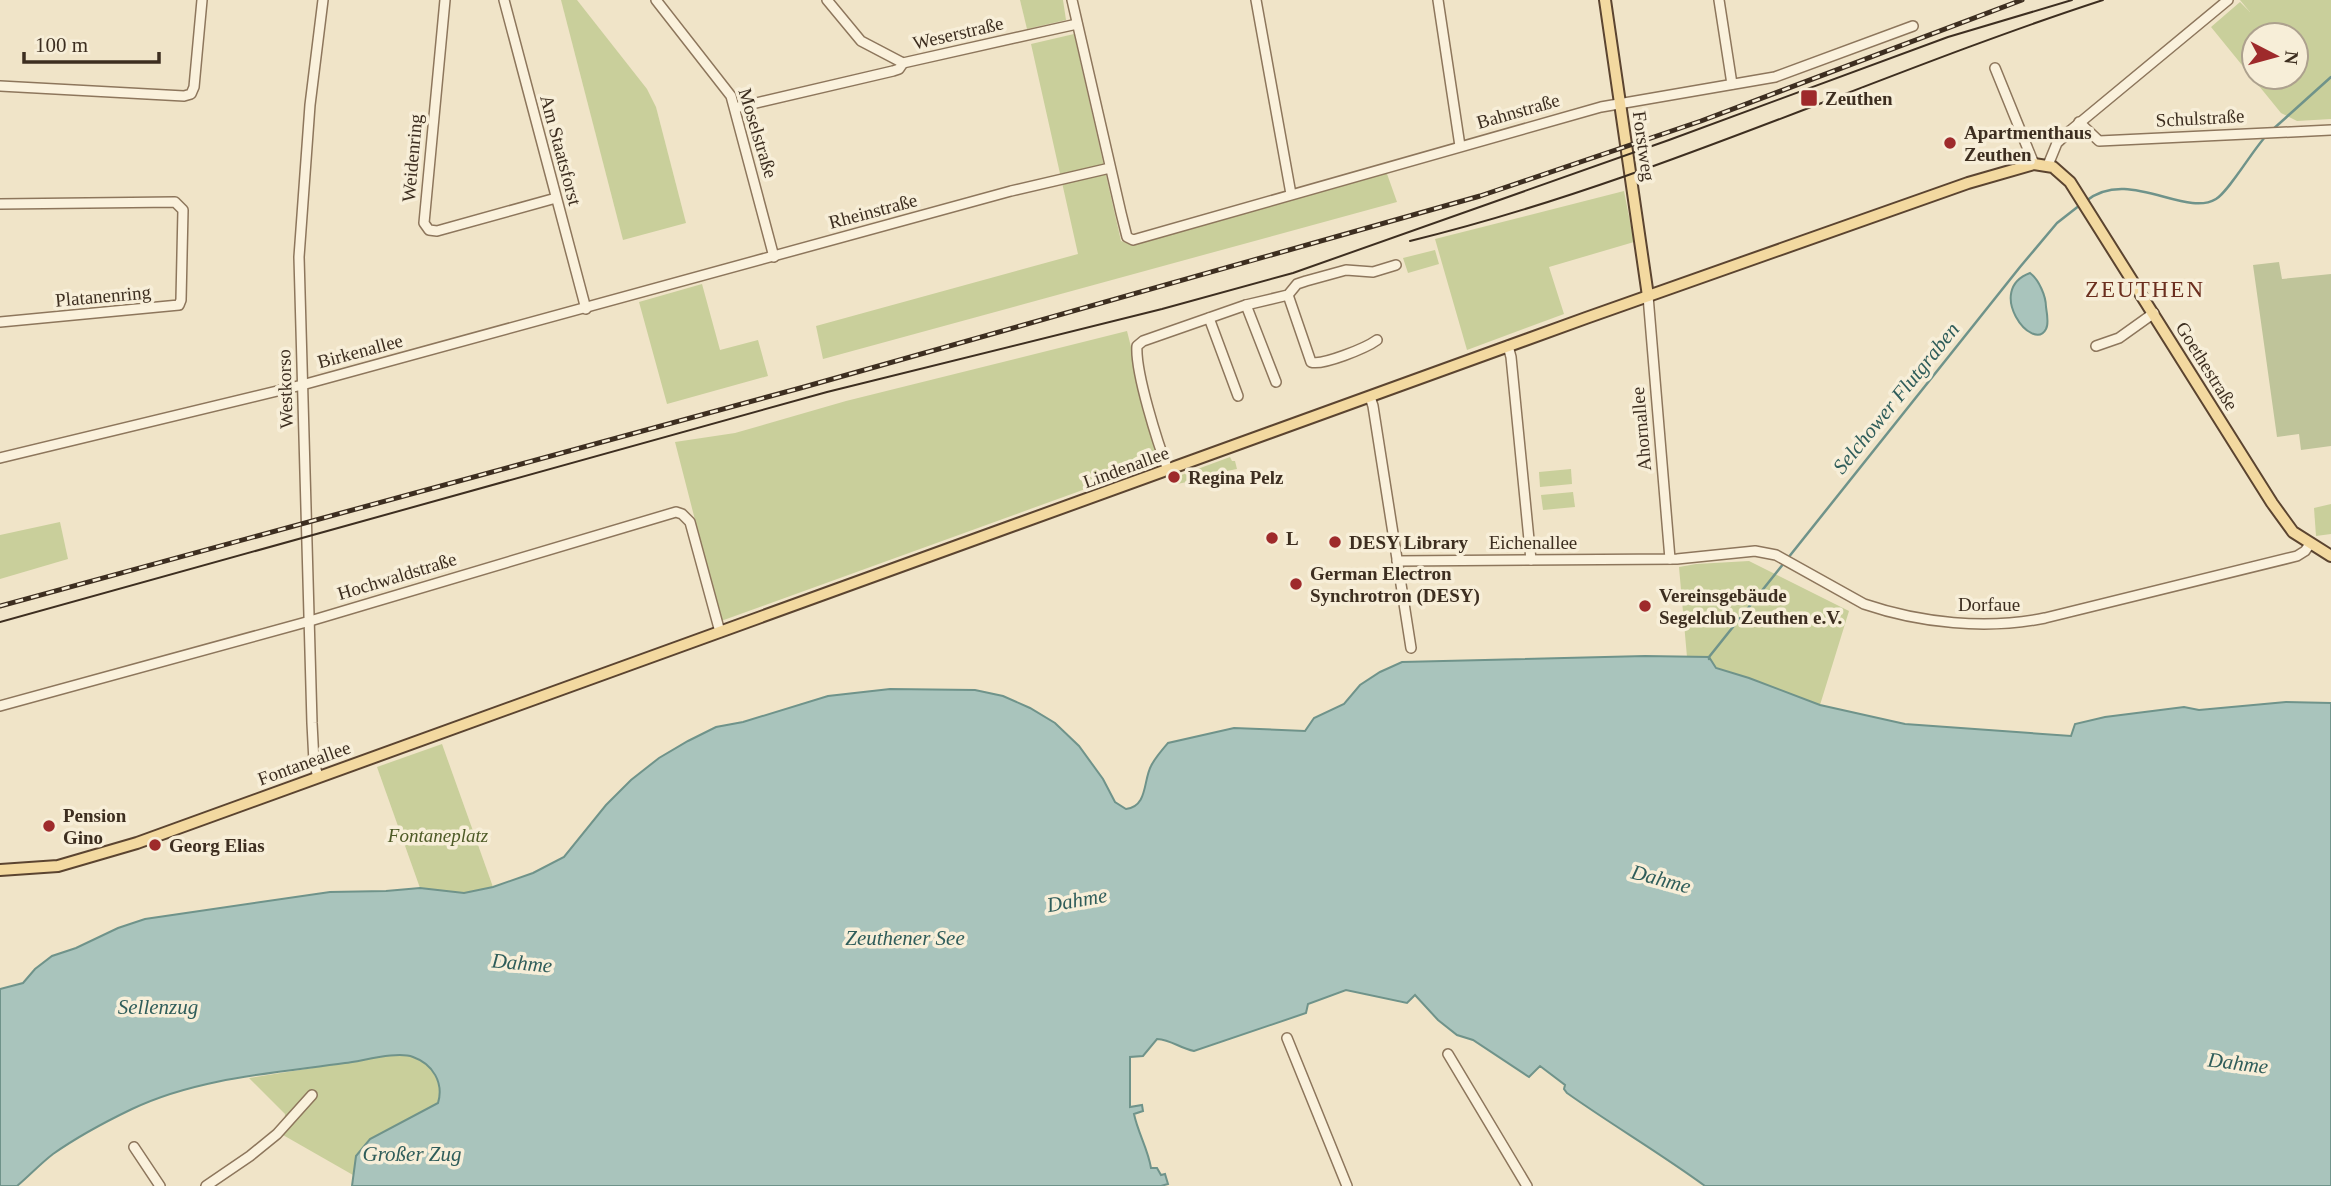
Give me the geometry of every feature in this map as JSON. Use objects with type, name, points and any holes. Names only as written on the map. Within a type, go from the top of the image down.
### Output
[{"type":"main road","name":"Forstweg","points":[[1605,0],[1647,296]]},
{"type":"main road","points":[[1647,296],[1959,186],[2034,163],[2048,164]]},
{"type":"main road","name":"Goethestraße","points":[[2048,164],[2066,176],[2080,196],[2272,503],[2293,532],[2330,554]]},
{"type":"main road","name":"Lindenallee","points":[[616,670],[1647,296]]},
{"type":"main road","name":"Fontaneallee","points":[[0,870],[47,867],[89,859],[616,670]]},
{"type":"street","points":[[0,86],[184,96],[191,94],[194,87],[202,0]]},
{"type":"street","name":"Westkorso","points":[[318,777],[314,762],[300,239],[313,79],[323,0]]},
{"type":"street","name":"Weidenring","points":[[445,0],[424,223],[429,230],[437,231],[556,198]]},
{"type":"street","name":"Am Staatsforst","points":[[504,0],[586,309]]},
{"type":"street","name":"Moselstraße","points":[[656,0],[723,82],[735,108],[774,257]]},
{"type":"street","name":"Weserstraße","points":[[827,0],[861,41],[903,63],[1077,24]]},
{"type":"street","points":[[1072,0],[1110,168]]},
{"type":"street","points":[[1256,0],[1291,194]]},
{"type":"street","points":[[1438,0],[1460,146]]},
{"type":"street","points":[[2048,164],[2057,143],[2079,122],[2228,0]]},
{"type":"street","points":[[1720,3],[1732,84]]},
{"type":"street","name":"Bahnstraße","points":[[1110,168],[1127,237],[1133,240],[1601,107],[1784,74],[1913,26]]},
{"type":"street","points":[[735,108],[898,69],[903,63]]},
{"type":"street","points":[[1995,68],[2034,163]]},
{"type":"street","name":"Schulstraße","points":[[2079,122],[2099,141],[2331,130]]},
{"type":"street","name":"Rheinstraße","points":[[646,292],[1034,185],[1110,168]]},
{"type":"street","name":"Platanenring","points":[[0,204],[175,202],[183,210],[179,306],[0,322]]},
{"type":"street","points":[[1168,470],[1145,390],[1137,346],[1143,341],[1247,305],[1288,295],[1297,284],[1346,270],[1373,272],[1396,265]]},
{"type":"street","name":"Birkenallee","points":[[0,458],[302,385],[646,292]]},
{"type":"street","points":[[1288,295],[1311,362],[1316,364],[1326,361],[1377,340]]},
{"type":"street","name":"Ahornallee","points":[[1647,296],[1670,559]]},
{"type":"street","points":[[1247,305],[1276,382]]},
{"type":"street","points":[[2096,346],[2119,338],[2154,313]]},
{"type":"street","points":[[1209,318],[1238,396]]},
{"type":"street","points":[[1508,346],[1531,560]]},
{"type":"street","points":[[1370,397],[1376,420],[1411,648]]},
{"type":"street","name":"Hochwaldstraße","points":[[0,706],[310,621],[676,512],[690,522],[720,632]]},
{"type":"street","name":"Dorfaue","points":[[1670,559],[1755,551],[1776,555],[1864,604],[1886,611],[1944,621],[2016,624],[2297,556],[2310,544]]},
{"type":"street","name":"Eichenallee","points":[[1397,561],[1670,559]]},
{"type":"street","points":[[1287,1038],[1347,1186]]},
{"type":"street","points":[[1448,1054],[1527,1186]]},
{"type":"street","points":[[206,1186],[277,1134],[312,1095]]},
{"type":"street","points":[[134,1147],[160,1186]]},
{"type":"green space","points":[[561,0],[577,0],[647,89],[656,107],[686,223],[623,240]]},
{"type":"green space","points":[[1020,0],[1063,0],[1066,20],[1027,29]]},
{"type":"green space","points":[[2240,0],[2331,0],[2331,119],[2297,121],[2281,113],[2263,91],[2310,91],[2310,21],[2240,21],[2240,63],[2211,27],[2240,2],[2250,12]]},
{"type":"green space","points":[[1074,34],[1121,241],[1132,245],[1386,171],[1397,202],[823,359],[816,326],[1078,254],[1031,44]]},
{"type":"green space","points":[[1624,191],[1634,242],[1549,267],[1564,314],[1467,350],[1435,239]]},
{"type":"green space","points":[[1435,250],[1439,264],[1408,273],[1403,258]]},
{"type":"green space","points":[[2279,262],[2282,279],[2331,274],[2331,446],[2301,450],[2299,434],[2277,437],[2253,265]]},
{"type":"green space","points":[[702,284],[720,350],[758,340],[768,376],[667,404],[639,302]]},
{"type":"green space","points":[[1127,331],[1160,462],[721,621],[675,442],[735,433],[846,401]]},
{"type":"green space","points":[[1230,457],[1235,461],[1237,469],[1227,471],[1227,474],[1177,484],[1176,477]]},
{"type":"green space","points":[[1571,469],[1572,484],[1540,487],[1539,472]]},
{"type":"green space","points":[[1573,492],[1575,507],[1543,510],[1541,495]]},
{"type":"green space","points":[[2331,504],[2331,534],[2316,536],[2314,508]]},
{"type":"green space","points":[[60,522],[68,559],[0,579],[0,535]]},
{"type":"green space","points":[[1749,561],[1849,611],[1820,705],[1716,668],[1709,657],[1687,657],[1679,567]]},
{"type":"green space","name":"Fontaneplatz","points":[[442,744],[493,887],[464,893],[420,888],[377,767]]},
{"type":"green space","points":[[388,1056],[418,1058],[430,1067],[438,1080],[438,1103],[370,1139],[356,1156],[353,1175],[283,1135],[285,1114],[249,1078]]},
{"type":"water","points":[[2030,273],[2039,284],[2046,303],[2047,324],[2040,334],[2032,333],[2023,327],[2011,305],[2011,292],[2017,281]]},
{"type":"water","name":"Zeuthener See","points":[[1709,657],[1716,668],[1820,705],[1905,724],[2071,736],[2075,724],[2105,717],[2184,707],[2199,710],[2286,702],[2331,703],[2331,1186],[1705,1186],[1567,1093],[1565,1085],[1540,1066],[1529,1077],[1473,1040],[1457,1035],[1438,1020],[1415,995],[1407,1003],[1346,990],[1308,1004],[1306,1013],[1194,1051],[1157,1039],[1143,1056],[1130,1057],[1130,1107],[1142,1105],[1143,1111],[1134,1114],[1151,1168],[1157,1168],[1161,1175],[1165,1174],[1168,1184],[1161,1186],[352,1186],[356,1156],[370,1139],[438,1103],[438,1082],[431,1069],[413,1057],[398,1055],[236,1078],[183,1090],[122,1114],[91,1130],[48,1158],[17,1186],[0,1186],[0,989],[23,983],[52,956],[145,919],[330,892],[420,888],[464,893],[493,887],[533,873],[564,857],[606,805],[631,780],[659,758],[716,727],[743,722],[828,696],[890,689],[975,690],[1003,696],[1055,723],[1079,746],[1103,779],[1115,802],[1126,809],[1138,803],[1151,766],[1168,743],[1234,728],[1305,731],[1314,718],[1344,704],[1360,685],[1402,662]]},
{"type":"waterway","name":"Selchower Flutgraben","points":[[2271,131],[2331,77]]},
{"type":"waterway","name":"Selchower Flutgraben","points":[[2086,201],[2102,192],[2120,189],[2137,190],[2189,203],[2216,199],[2266,136]]},
{"type":"waterway","name":"Selchower Flutgraben","points":[[1788,558],[2020,267],[2057,223],[2080,205]]},
{"type":"waterway","name":"Selchower Flutgraben","points":[[1709,659],[1784,563]]},
{"type":"tram line","points":[[0,622],[827,392],[1162,309],[1293,273],[1669,140],[1948,37],[2072,0]]},
{"type":"tram line","points":[[1410,241],[1586,190],[2103,0]]},
{"type":"railway","points":[[0,606],[804,387],[1480,196],[1701,121],[2022,0]]},
{"type":"place","name":"Zeuthen","points":[[1809,98]]},
{"type":"place","name":"Apartmenthaus Zeuthen","points":[[1950,143]]},
{"type":"place","name":"Regina Pelz","points":[[1174,477]]},
{"type":"place","name":"L","points":[[1272,538]]},
{"type":"place","name":"DESY Library","points":[[1335,542]]},
{"type":"place","name":"German Electron Synchrotron (DESY)","points":[[1296,584]]},
{"type":"place","name":"Vereinsgebäude Segelclub Zeuthen e.V.","points":[[1645,606]]},
{"type":"place","name":"Pension Gino","points":[[49,826]]},
{"type":"place","name":"Georg Elias","points":[[155,845]]},
{"type":"district","name":"ZEUTHEN","points":[[2145,289]]},
{"type":"water label","name":"Dahme","points":[[1661,879]]},
{"type":"water label","name":"Dahme","points":[[1077,900]]},
{"type":"water label","name":"Dahme","points":[[522,963]]},
{"type":"water label","name":"Sellenzug","points":[[158,1007]]},
{"type":"water label","name":"Dahme","points":[[2238,1063]]},
{"type":"water label","name":"Großer Zug","points":[[412,1154]]}]
